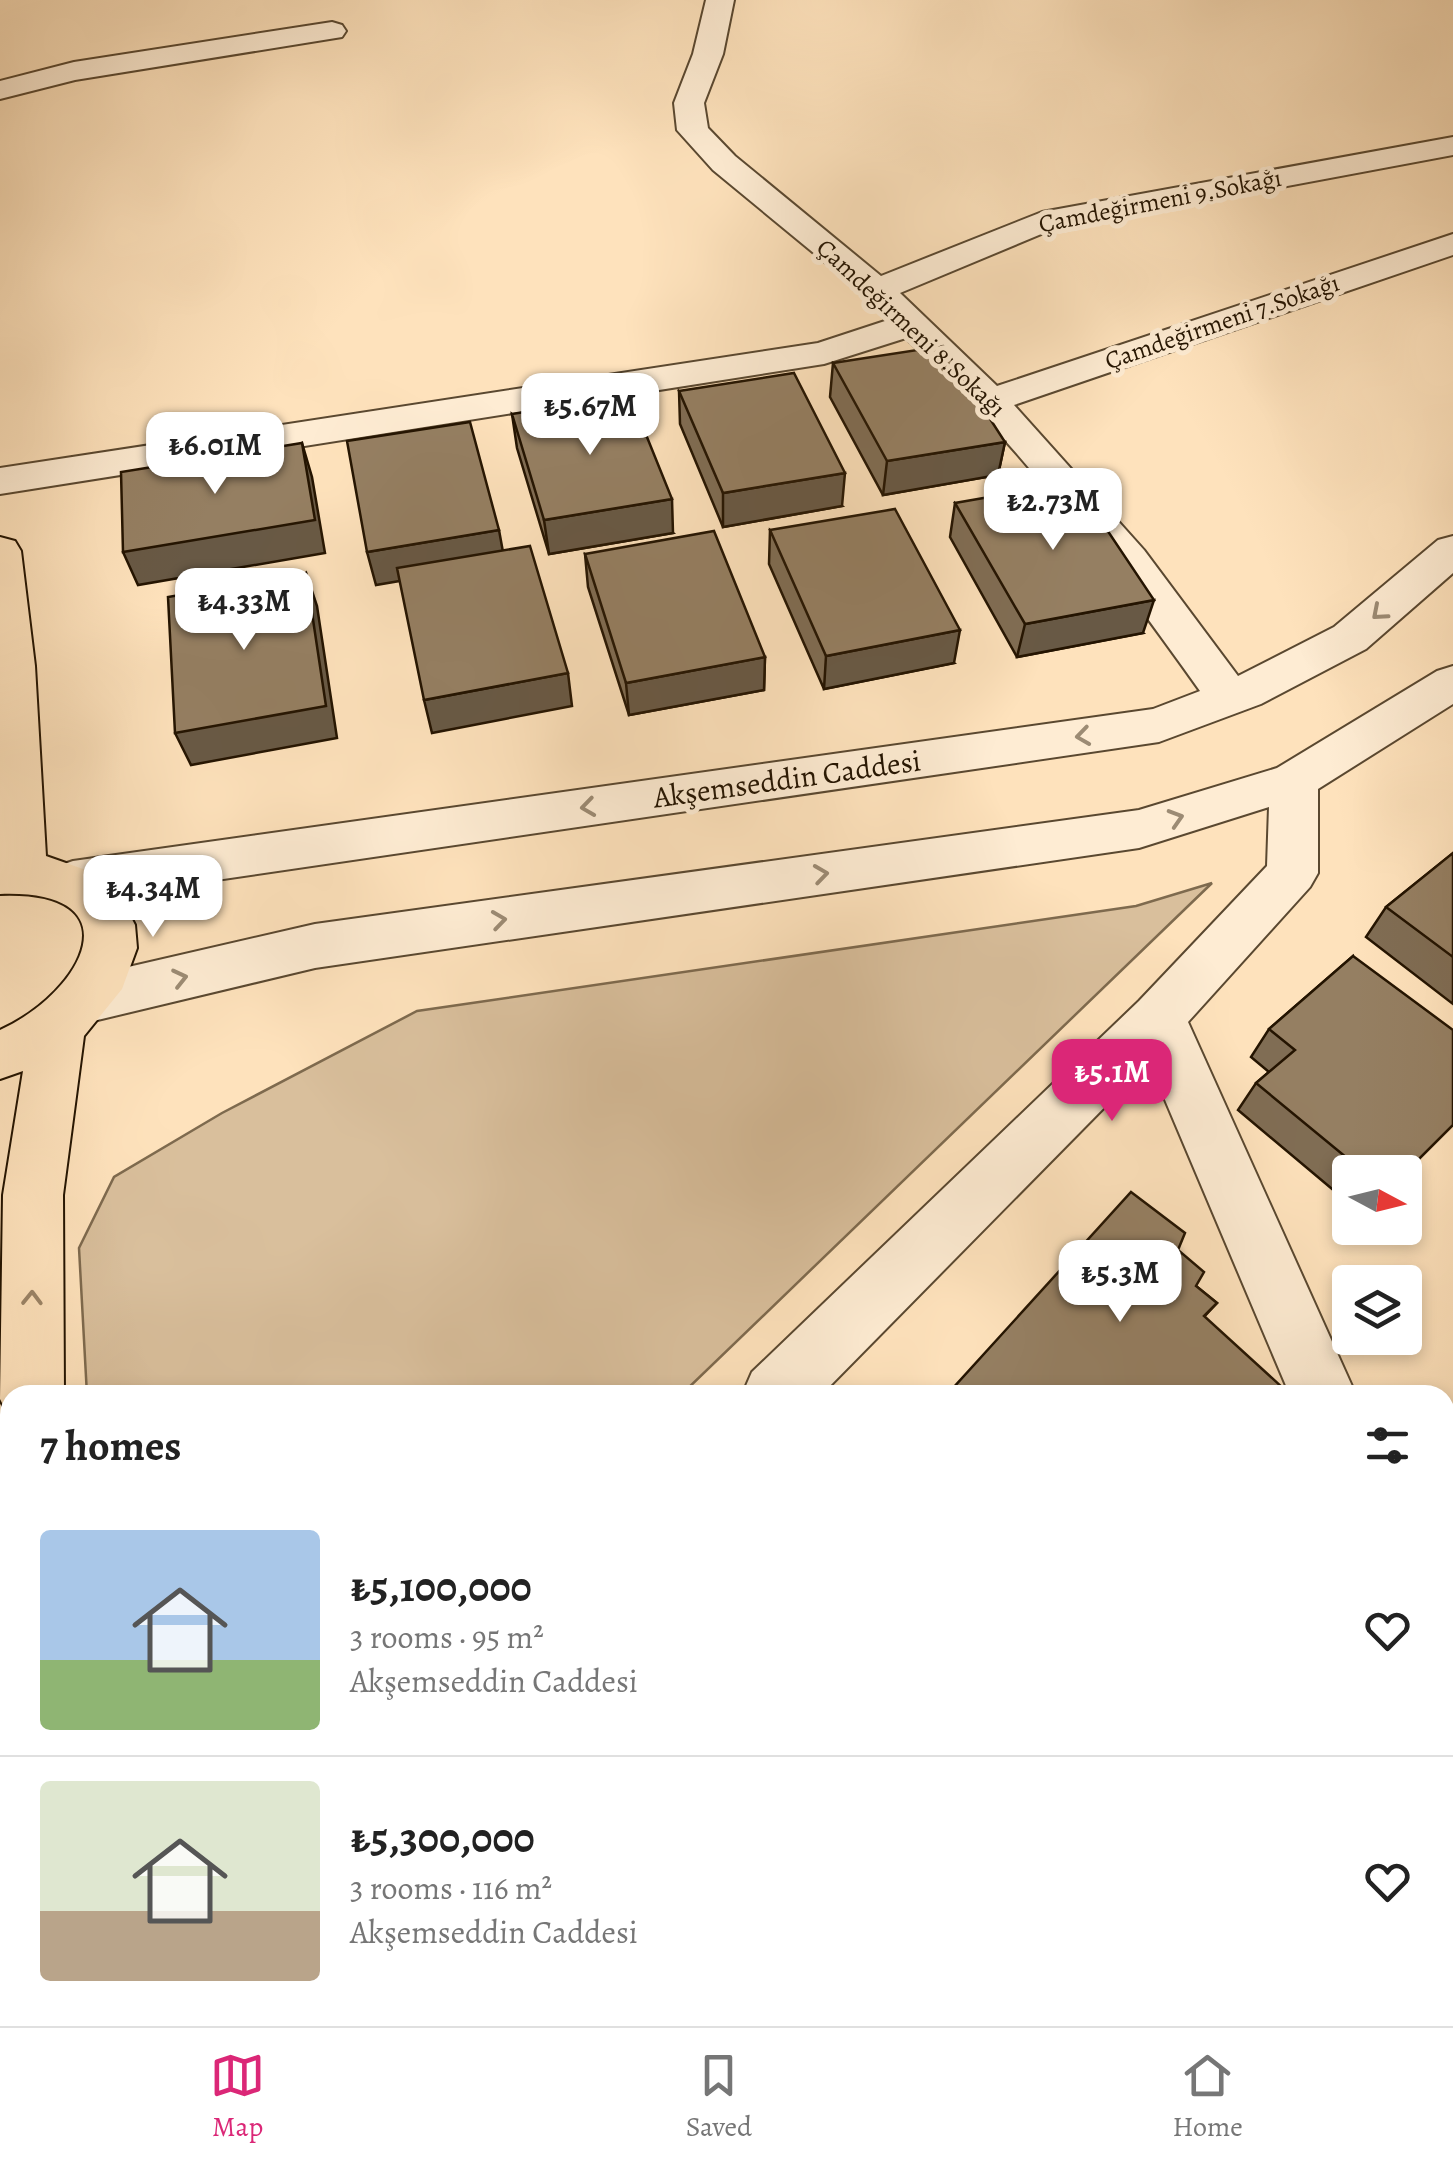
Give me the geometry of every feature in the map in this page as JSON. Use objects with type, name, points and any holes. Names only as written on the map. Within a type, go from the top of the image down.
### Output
[{"type":"main road","points":[[0,551],[12,666],[10,872],[48,873],[73,881],[94,896],[108,918],[111,944],[104,972],[71,1013],[0,1055]]},
{"type":"main road","points":[[31,1385],[34,1195],[71,1013]]},
{"type":"street","name":"Çamdeğirmeni 8.Sokağı","points":[[720,0],[708,54],[689,103],[693,130],[724,163],[876,290],[990,401],[1130,560],[1230,698]]},
{"type":"street","points":[[0,90],[74,71],[332,31]]},
{"type":"street","name":"Çamdeğirmeni 9.Sokağı","points":[[876,290],[1042,222],[1440,148]]},
{"type":"street","points":[[1440,148],[1453,172]]},
{"type":"street","name":"Çamdeğirmeni 7.Sokağı","points":[[990,401],[1453,244]]},
{"type":"street","points":[[0,480],[824,353],[912,324]]},
{"type":"street","name":"Akşemseddin Caddesi","points":[[73,881],[1159,726],[1230,698],[1350,638],[1453,550]]},
{"type":"street","points":[[71,1013],[315,946],[1139,829],[1294,781],[1453,682]]},
{"type":"street","points":[[785,1385],[1158,1017],[1292,873],[1294,781]]},
{"type":"street","points":[[1158,1017],[1320,1385]]},
{"type":"shaded area","points":[[1212,883],[691,1385],[86,1385],[79,1248],[114,1177],[222,1113],[417,1011],[1136,906]]},
{"type":"building","points":[[943,346],[1005,442],[887,461],[833,363]]},
{"type":"building","points":[[794,373],[845,473],[723,493],[679,391]]},
{"type":"building","points":[[630,395],[672,499],[544,520],[512,414]]},
{"type":"building","points":[[470,422],[499,530],[367,552],[347,441]]},
{"type":"building","points":[[302,443],[315,520],[123,552],[121,472]]},
{"type":"building","points":[[1075,482],[1154,600],[1025,624],[955,503]]},
{"type":"building","points":[[895,509],[960,630],[826,656],[770,530]]},
{"type":"building","points":[[714,531],[765,657],[626,683],[585,554]]},
{"type":"building","points":[[530,546],[568,673],[424,700],[397,568]]},
{"type":"building","points":[[306,573],[326,706],[175,733],[168,597]]},
{"type":"building","points":[[1453,853],[1453,957],[1386,907]]},
{"type":"building","points":[[1353,956],[1453,1030],[1453,1125],[1422,1156],[1343,1155],[1256,1083],[1295,1050],[1269,1029]]},
{"type":"building","points":[[1131,1192],[1185,1233],[1178,1250],[1204,1272],[1196,1286],[1217,1303],[1204,1316],[1280,1385],[956,1385]]}]
